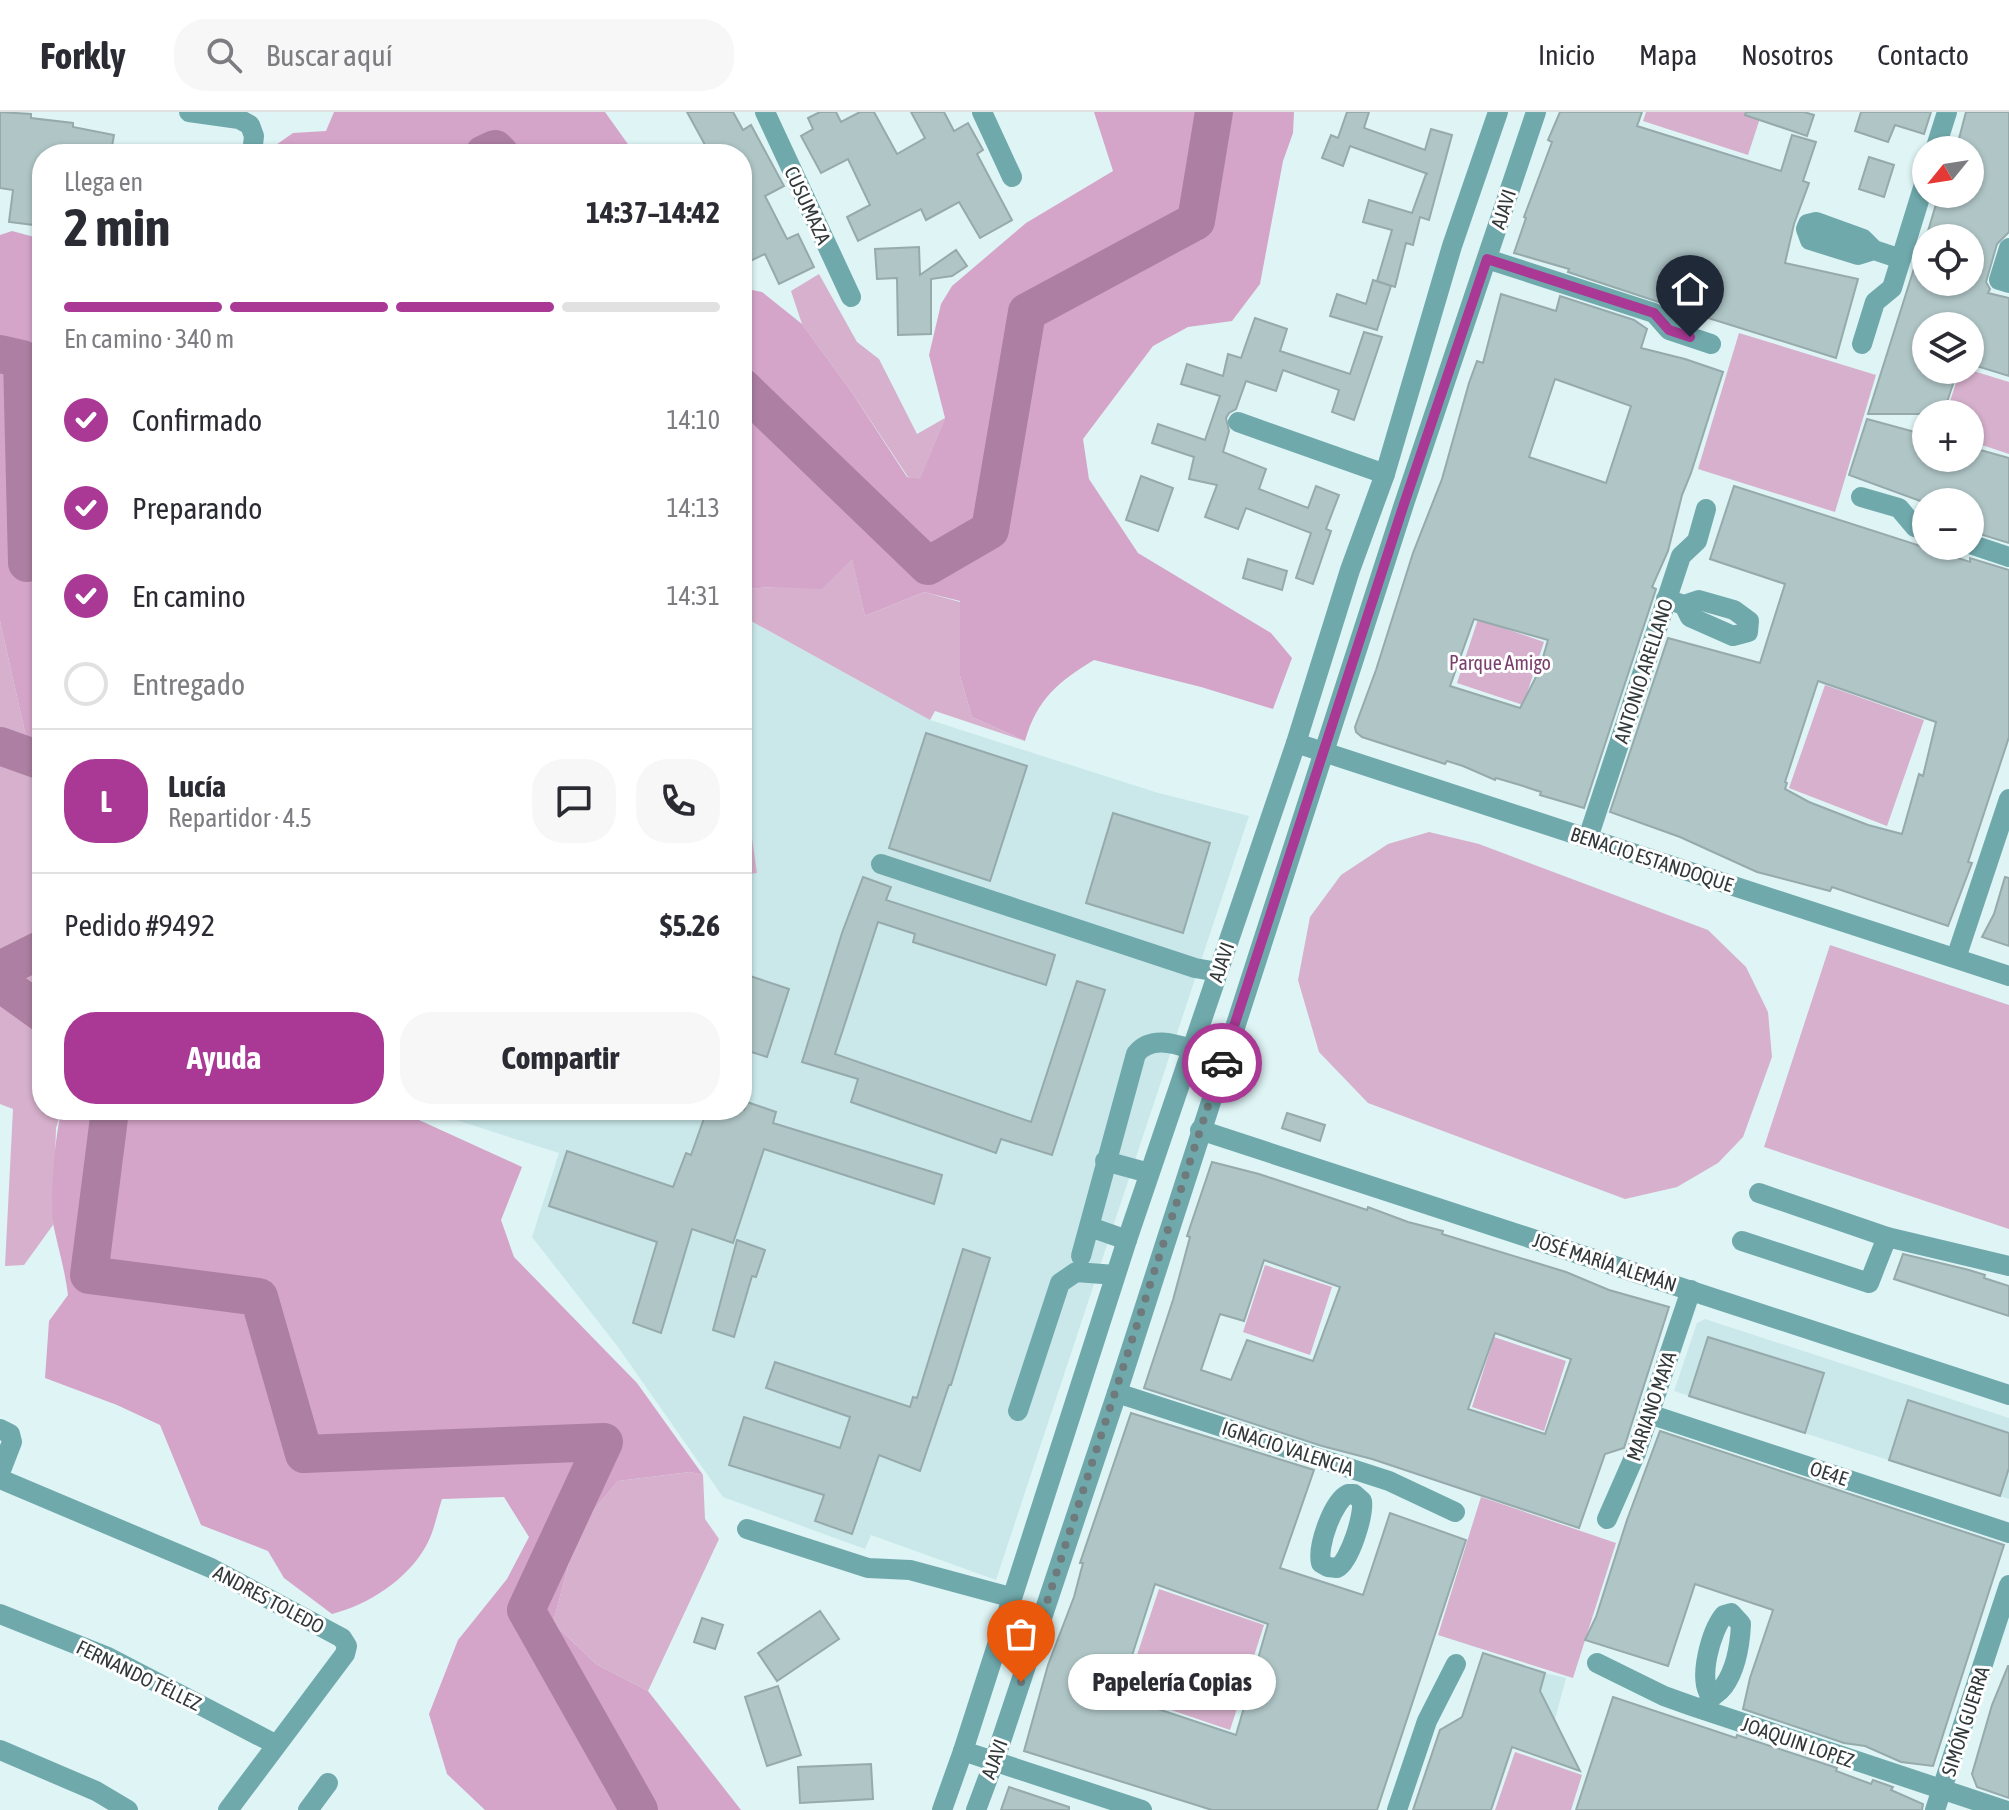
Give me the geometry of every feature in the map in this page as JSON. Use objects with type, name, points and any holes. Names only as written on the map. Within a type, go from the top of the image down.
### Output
[{"type":"street","points":[[189,112],[239,119],[250,125],[253,144]]},
{"type":"street","name":"CUSUMAZA","points":[[765,112],[851,297]]},
{"type":"street","points":[[982,112],[1012,177]]},
{"type":"street","name":"AJAVI","points":[[976,1810],[1117,1393],[1200,1130],[1536,112]]},
{"type":"street","points":[[1939,136],[1947,112]]},
{"type":"street","name":"AJAVI","points":[[942,1810],[1115,1275],[1296,743],[1350,570],[1385,474],[1495,113]]},
{"type":"street","points":[[1862,344],[1875,302],[1892,288],[1917,208]]},
{"type":"street","points":[[2009,248],[1999,280],[2009,283]]},
{"type":"street","points":[[1874,250],[1901,259]]},
{"type":"street","points":[[1487,259],[1654,313],[1669,330],[1711,344]]},
{"type":"street","points":[[1238,422],[1385,474]]},
{"type":"street","points":[[1861,497],[1899,508],[1912,523]]},
{"type":"street","name":"ANTONIO ARELLANO","points":[[1588,838],[1675,602],[1681,556],[1697,541],[1706,509]]},
{"type":"street","points":[[1984,549],[2009,557]]},
{"type":"street","name":"BENACIO ESTANDOQUE","points":[[1296,743],[2009,976]]},
{"type":"street","points":[[1956,958],[2009,799]]},
{"type":"street","points":[[881,864],[1195,968],[1218,972]]},
{"type":"street","points":[[1081,1256],[1136,1054],[1140,1048],[1157,1042],[1191,1049]]},
{"type":"street","name":"JOSÉ MARÍA ALEMÁN","points":[[1200,1130],[2009,1395]]},
{"type":"street","points":[[1105,1161],[1149,1173]]},
{"type":"street","points":[[1759,1193],[1887,1237],[2009,1266]]},
{"type":"street","points":[[1090,1227],[1127,1240]]},
{"type":"street","points":[[1742,1241],[1869,1283],[1887,1237]]},
{"type":"street","points":[[1018,1411],[1060,1283],[1076,1272],[1115,1275]]},
{"type":"street","name":"MARIANO MAYA","points":[[1607,1519],[1636,1453],[1691,1290]]},
{"type":"street","name":"IGNACIO VALENCIA","points":[[1117,1393],[1359,1471],[1406,1488],[1455,1512]]},
{"type":"street","name":"OE4E","points":[[1649,1414],[2009,1533]]},
{"type":"street","points":[[0,1429],[10,1434],[12,1442],[0,1473]]},
{"type":"street","points":[[1354,1494],[1359,1471]]},
{"type":"street","name":"ANDRES TOLEDO","points":[[0,1479],[211,1568],[342,1638],[347,1646],[345,1654],[228,1810]]},
{"type":"street","points":[[747,1529],[868,1568],[910,1570],[1010,1597]]},
{"type":"street","name":"SIMÓN GUERRA","points":[[1935,1810],[2009,1585]]},
{"type":"street","name":"FERNANDO TÉLLEZ","points":[[0,1614],[108,1657],[275,1744]]},
{"type":"street","name":"JOAQUIN LOPEZ","points":[[1597,1663],[1664,1696],[1708,1703],[2004,1810]]},
{"type":"street","points":[[1397,1810],[1427,1721],[1456,1664]]},
{"type":"street","points":[[0,1750],[96,1791],[128,1810]]},
{"type":"street","points":[[963,1751],[1131,1808]]},
{"type":"street","points":[[308,1810],[328,1783]]},
{"type":"shaded area","points":[[334,112],[605,112],[628,144],[277,144],[293,133],[326,131]]},
{"type":"shaded area","points":[[1094,112],[1294,112],[1293,133],[1283,161],[1260,284],[1232,321],[1188,327],[1153,346],[1083,439],[1089,479],[1138,553],[1271,633],[1292,658],[1273,709],[1094,660],[1050,693],[1036,714],[1025,741],[972,717],[960,676],[960,601],[924,592],[865,616],[852,559],[822,589],[752,588],[752,290],[762,292],[802,324],[851,391],[907,477],[920,479],[945,418],[929,355],[941,304],[952,286],[1026,223],[1113,171]]},
{"type":"shaded area","points":[[12,231],[32,236],[32,763],[0,621],[0,235]]},
{"type":"shaded area","points":[[752,622],[930,720],[1155,792],[1249,816],[996,1580],[871,1535],[865,1549],[723,1497],[618,1347],[532,1237],[559,1153],[456,1120],[752,1120]]},
{"type":"shaded area","points":[[59,1120],[419,1120],[522,1167],[501,1220],[514,1257],[637,1383],[703,1475],[690,1472],[618,1481],[578,1529],[553,1623],[596,1664],[648,1691],[741,1810],[485,1810],[447,1774],[429,1714],[458,1640],[507,1579],[529,1537],[504,1497],[442,1499],[429,1541],[409,1569],[373,1597],[332,1614],[284,1578],[268,1551],[201,1525],[160,1425],[45,1378],[49,1321],[68,1295],[54,1228],[55,1151]]},
{"type":"shaded area","points":[[1705,1319],[2009,1418],[2009,1499],[1674,1391],[1697,1323]]},
{"type":"shaded area","points":[[1545,1673],[1566,1678],[1554,1723],[1533,1714]]},
{"type":"green space","points":[[1646,112],[1762,112],[1748,155],[1643,121]]},
{"type":"green space","points":[[819,274],[857,342],[879,359],[917,434],[945,418],[920,480],[908,477],[802,324],[791,291]]},
{"type":"green space","points":[[1739,333],[1876,375],[1835,512],[1698,469]]},
{"type":"green space","points":[[1984,374],[2009,382],[2009,454],[1984,446],[1984,400],[1950,400],[1956,384],[1984,384]]},
{"type":"green space","points":[[852,558],[865,616],[924,592],[960,602],[960,676],[972,717],[1025,741],[935,711],[930,720],[752,622],[752,588],[775,587]]},
{"type":"green space","name":"Parque Amigo","points":[[1478,619],[1544,642],[1523,705],[1457,683]]},
{"type":"green space","points":[[0,621],[32,763],[32,1120],[59,1120],[53,1225],[24,1265],[5,1266],[13,1109],[0,1104]]},
{"type":"green space","points":[[1825,685],[1924,720],[1887,826],[1789,788]]},
{"type":"green space","points":[[1429,832],[1479,844],[1708,930],[1746,967],[1768,1012],[1772,1057],[1743,1137],[1718,1163],[1677,1187],[1625,1199],[1368,1103],[1319,1052],[1298,980],[1310,917],[1341,875],[1388,844]]},
{"type":"green space","points":[[752,838],[757,873],[752,874]]},
{"type":"green space","points":[[1830,945],[2009,1005],[2009,1229],[1764,1147]]},
{"type":"green space","points":[[1265,1265],[1332,1287],[1310,1355],[1243,1332]]},
{"type":"green space","points":[[1494,1337],[1566,1361],[1544,1431],[1472,1407]]},
{"type":"green space","points":[[690,1472],[703,1475],[705,1519],[719,1539],[648,1691],[596,1664],[553,1623],[578,1529],[618,1481]]},
{"type":"green space","points":[[1481,1497],[1616,1543],[1573,1678],[1438,1635]]},
{"type":"green space","points":[[1159,1589],[1264,1625],[1230,1730],[1124,1694]]},
{"type":"green space","points":[[1515,1752],[1582,1775],[1571,1810],[1495,1810]]},
{"type":"building","points":[[0,112],[31,114],[31,118],[73,123],[73,127],[114,135],[112,144],[32,144],[32,225],[9,222],[13,190],[0,188]]},
{"type":"building","points":[[687,112],[733,112],[743,130],[751,125],[784,186],[765,196],[787,239],[798,234],[814,267],[779,284],[765,254],[752,260],[752,144],[705,144]]},
{"type":"building","points":[[820,112],[836,112],[841,122],[860,112],[874,112],[897,154],[925,138],[911,112],[944,112],[954,131],[968,123],[983,150],[977,154],[1012,220],[980,238],[959,202],[926,220],[921,209],[858,241],[847,217],[870,205],[848,159],[821,173],[801,136],[813,129],[808,118]]},
{"type":"building","points":[[1347,112],[1369,112],[1364,128],[1425,150],[1431,129],[1452,135],[1429,220],[1420,217],[1413,245],[1406,243],[1395,287],[1377,281],[1392,230],[1363,222],[1369,200],[1412,213],[1428,174],[1350,146],[1343,166],[1322,158],[1331,135],[1338,138]]},
{"type":"building","points":[[1560,112],[1642,112],[1637,126],[1781,171],[1792,135],[1816,142],[1803,181],[1809,183],[1794,224],[1785,263],[1858,279],[1836,358],[1514,253],[1552,142],[1548,140]]},
{"type":"building","points":[[1746,112],[1804,112],[1814,115],[1807,136],[1745,115]]},
{"type":"building","points":[[1861,112],[1931,112],[1924,134],[1895,125],[1888,142],[1855,131]]},
{"type":"building","points":[[1966,112],[2009,112],[2009,232],[1997,244],[1986,282],[1990,289],[1988,293],[2009,298],[2009,376],[1984,368],[1984,312],[1912,312],[1912,384],[1953,384],[1948,400],[1912,400],[1912,414],[1868,414],[1912,275],[1912,296],[1984,296],[1984,224],[1930,224],[1935,208],[1984,208],[1984,136],[1960,136]]},
{"type":"building","points":[[1869,157],[1894,165],[1884,197],[1859,189]]},
{"type":"building","points":[[919,247],[920,275],[956,250],[967,266],[952,276],[931,279],[931,334],[898,335],[897,278],[877,279],[875,249]]},
{"type":"building","points":[[1373,280],[1391,286],[1377,330],[1330,316],[1337,294],[1366,304]]},
{"type":"building","points":[[1501,294],[1556,311],[1560,296],[1634,320],[1647,329],[1641,348],[1723,372],[1584,808],[1540,795],[1541,792],[1520,785],[1495,780],[1463,766],[1447,761],[1445,764],[1362,737],[1356,732],[1355,727],[1413,553],[1442,479],[1469,383],[1477,361],[1483,363]],"holes":[[[1555,379],[1631,406],[1606,483],[1529,457]],[[1474,619],[1548,640],[1539,671],[1520,708],[1450,686]]]},
{"type":"building","points":[[1255,318],[1287,329],[1280,351],[1350,374],[1364,332],[1382,337],[1354,420],[1332,412],[1339,390],[1283,370],[1276,391],[1246,381],[1236,409],[1226,418],[1229,431],[1223,452],[1266,469],[1259,489],[1308,508],[1316,486],[1339,495],[1326,529],[1331,531],[1313,584],[1296,578],[1311,533],[1246,508],[1238,529],[1205,517],[1217,485],[1189,479],[1194,457],[1152,443],[1158,424],[1205,440],[1220,396],[1181,384],[1187,364],[1223,376],[1228,354],[1241,358]]},
{"type":"building","points":[[1867,419],[1912,431],[1912,472],[1984,472],[1984,451],[2009,458],[2009,543],[1984,535],[1984,488],[1912,488],[1912,498],[1849,475]]},
{"type":"building","points":[[1141,476],[1173,488],[1158,531],[1126,520]]},
{"type":"building","points":[[1734,486],[1912,543],[1912,560],[1976,560],[2009,570],[2009,737],[1968,862],[1972,863],[1948,926],[1832,887],[1830,891],[1757,872],[1680,837],[1610,812],[1668,638],[1760,663],[1785,584],[1710,559]],"holes":[[[1818,681],[1936,722],[1923,776],[1919,774],[1902,834],[1868,825],[1785,789]]]},
{"type":"building","points":[[1248,559],[1287,571],[1282,590],[1243,578]]},
{"type":"building","points":[[926,733],[1027,766],[990,881],[889,848]]},
{"type":"building","points":[[1113,813],[1210,843],[1183,933],[1086,903]]},
{"type":"building","points":[[863,877],[891,887],[886,900],[1055,955],[1046,985],[913,942],[915,934],[878,922],[835,1054],[1031,1122],[1077,981],[1105,990],[1052,1155],[1001,1139],[996,1153],[851,1102],[858,1079],[802,1062],[842,933]]},
{"type":"building","points":[[2005,877],[2009,878],[2009,946],[1982,937],[1994,914]]},
{"type":"building","points":[[752,977],[789,989],[767,1057],[752,1052]]},
{"type":"building","points":[[752,1104],[776,1112],[773,1123],[942,1175],[934,1204],[764,1149],[733,1243],[692,1229],[661,1333],[633,1323],[657,1242],[549,1206],[567,1151],[673,1187],[686,1153],[691,1155],[703,1120],[752,1120]]},
{"type":"building","points":[[1287,1113],[1325,1125],[1320,1141],[1282,1128]]},
{"type":"building","points":[[1212,1162],[1259,1174],[1367,1210],[1368,1207],[1443,1231],[1442,1234],[1566,1272],[1609,1290],[1669,1307],[1624,1448],[1605,1454],[1579,1528],[1144,1388],[1173,1300],[1190,1237],[1187,1236]],"holes":[[[1264,1260],[1340,1287],[1313,1361],[1247,1340],[1231,1380],[1201,1370],[1220,1314],[1244,1321]],[[1495,1333],[1571,1359],[1545,1434],[1468,1409]]]},
{"type":"building","points":[[737,1240],[765,1250],[756,1277],[752,1276],[734,1337],[713,1330]]},
{"type":"building","points":[[963,1249],[990,1258],[951,1385],[920,1471],[879,1455],[852,1534],[815,1521],[824,1495],[729,1465],[744,1417],[840,1448],[850,1417],[766,1388],[775,1362],[910,1407],[913,1397],[917,1398]]},
{"type":"building","points":[[1903,1254],[1969,1270],[2009,1286],[2009,1316],[1894,1279]]},
{"type":"building","points":[[1708,1337],[1824,1373],[1805,1433],[1689,1396]]},
{"type":"building","points":[[1908,1400],[2009,1433],[2009,1468],[2000,1496],[1889,1460]]},
{"type":"building","points":[[1131,1413],[1314,1470],[1280,1568],[1363,1595],[1390,1513],[1466,1540],[1377,1810],[1212,1810],[1024,1751],[1048,1665],[1074,1597],[1083,1563],[1080,1563]],"holes":[[[1155,1584],[1268,1624],[1236,1735],[1119,1696]]]},
{"type":"building","points":[[1660,1431],[2004,1545],[1933,1766],[1901,1762],[1865,1746],[1844,1743],[1743,1709],[1773,1610],[1695,1584],[1668,1666],[1585,1640],[1596,1617]]},
{"type":"building","points":[[820,1611],[839,1639],[777,1681],[758,1653]]},
{"type":"building","points":[[702,1618],[723,1625],[715,1649],[694,1642]]},
{"type":"building","points":[[1483,1653],[1545,1673],[1540,1691],[1580,1771],[1512,1747],[1491,1810],[1413,1810],[1440,1730],[1462,1717]]},
{"type":"building","points":[[2008,1666],[2009,1798],[1977,1787],[1972,1774],[1992,1705]]},
{"type":"building","points":[[778,1686],[801,1755],[767,1766],[745,1697]]},
{"type":"building","points":[[1613,1697],[1837,1768],[1836,1771],[1871,1784],[1873,1780],[1893,1787],[1891,1790],[1923,1804],[1922,1810],[1576,1810]]},
{"type":"building","points":[[871,1764],[873,1799],[800,1803],[798,1767]]},
{"type":"building","points":[[1009,1787],[1069,1807],[1069,1810],[1001,1810]]},
{"type":"waterway","points":[[752,397],[928,566],[990,530],[1027,312],[1196,221],[1214,112]]},
{"type":"waterway","points":[[0,354],[22,359],[27,563]]},
{"type":"waterway","points":[[0,746],[32,757]]},
{"type":"waterway","points":[[0,970],[32,954]]},
{"type":"waterway","points":[[0,983],[32,1006]]},
{"type":"waterway","points":[[109,1120],[89,1275],[259,1297],[304,1454],[604,1442],[526,1610],[639,1810]]},
{"type":"way so far","points":[[1021,1682],[1222,1063]]},
{"type":"place","name":"Papelería Copias","points":[[1021,1682]]},
{"type":"route","points":[[1222,1063],[1487,259],[1654,313],[1669,330],[1690,337]]}]
